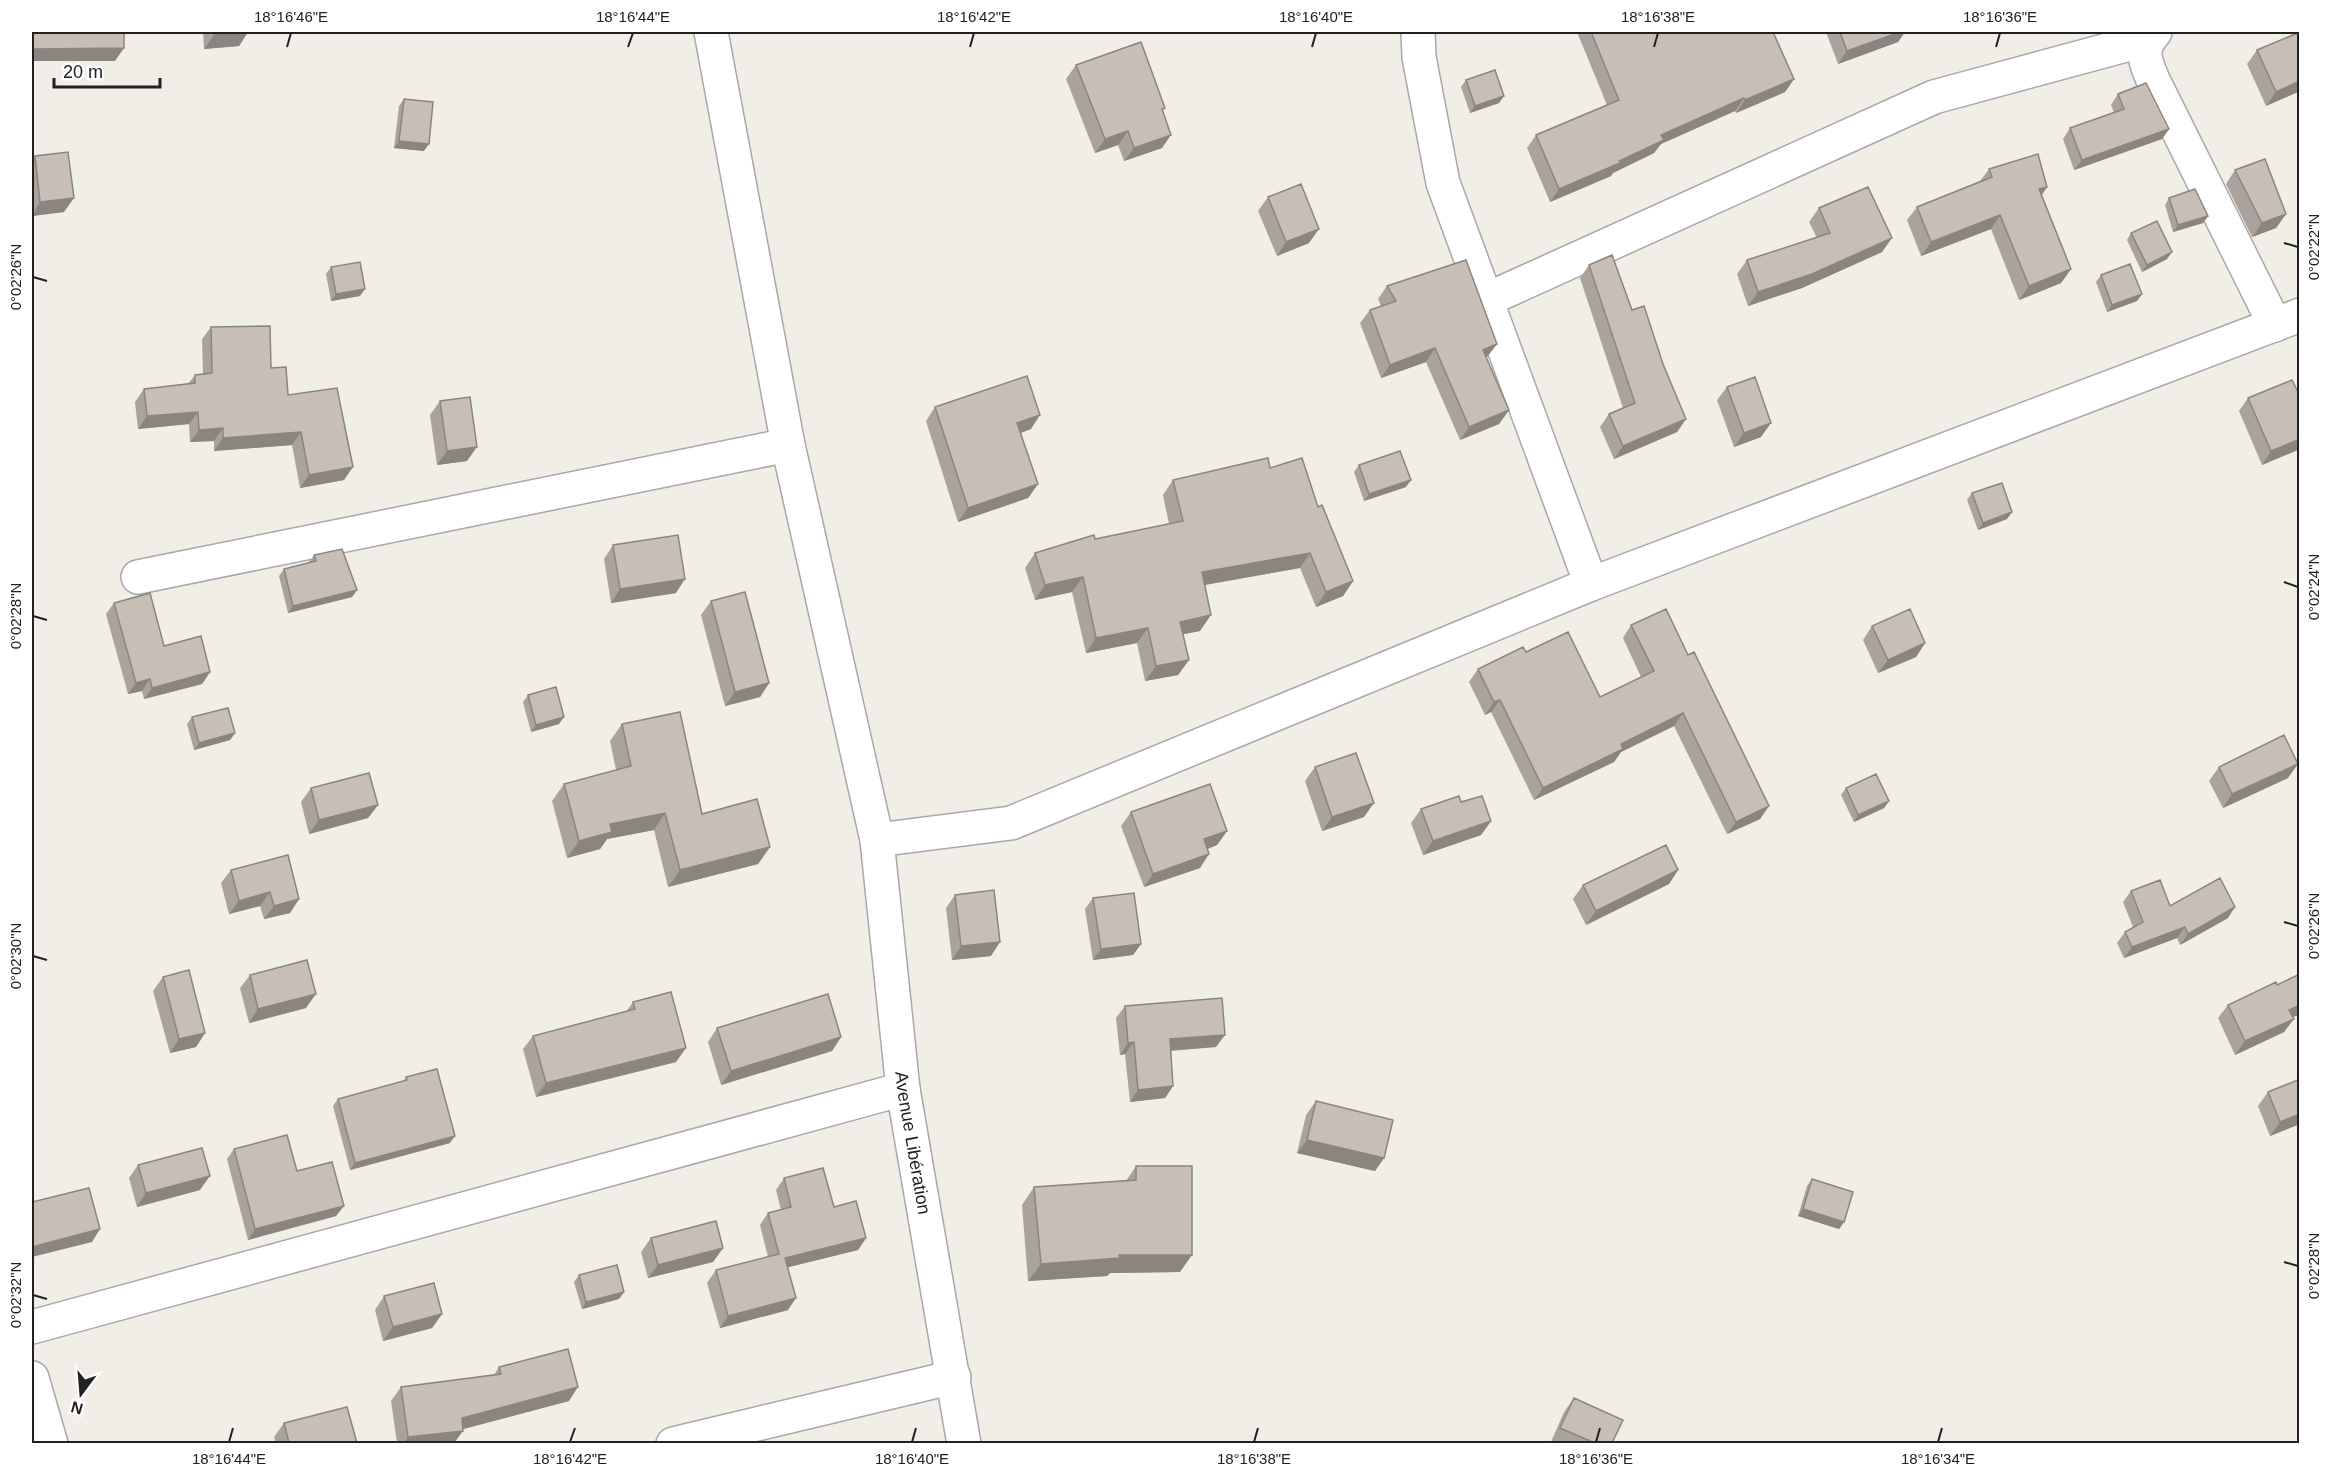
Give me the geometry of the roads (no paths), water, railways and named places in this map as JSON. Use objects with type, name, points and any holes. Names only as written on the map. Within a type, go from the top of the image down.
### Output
[{"type":"street","name":"Avenue Libération","points":[[711,32],[788,445],[877,840],[903,1089],[964,1443]]},
{"type":"street","points":[[1418,32],[1419,57],[1443,183],[1591,584]]},
{"type":"street","points":[[1486,300],[1934,97],[2151,35]]},
{"type":"street","points":[[877,840],[1011,823],[1591,584],[2287,320],[2153,80],[2143,56],[2151,35]]},
{"type":"street","points":[[138,577],[788,445]]},
{"type":"street","points":[[32,1327],[903,1089]]},
{"type":"street","points":[[673,1443],[954,1377]]},
{"type":"street","points":[[32,1378],[51,1443]]}]
